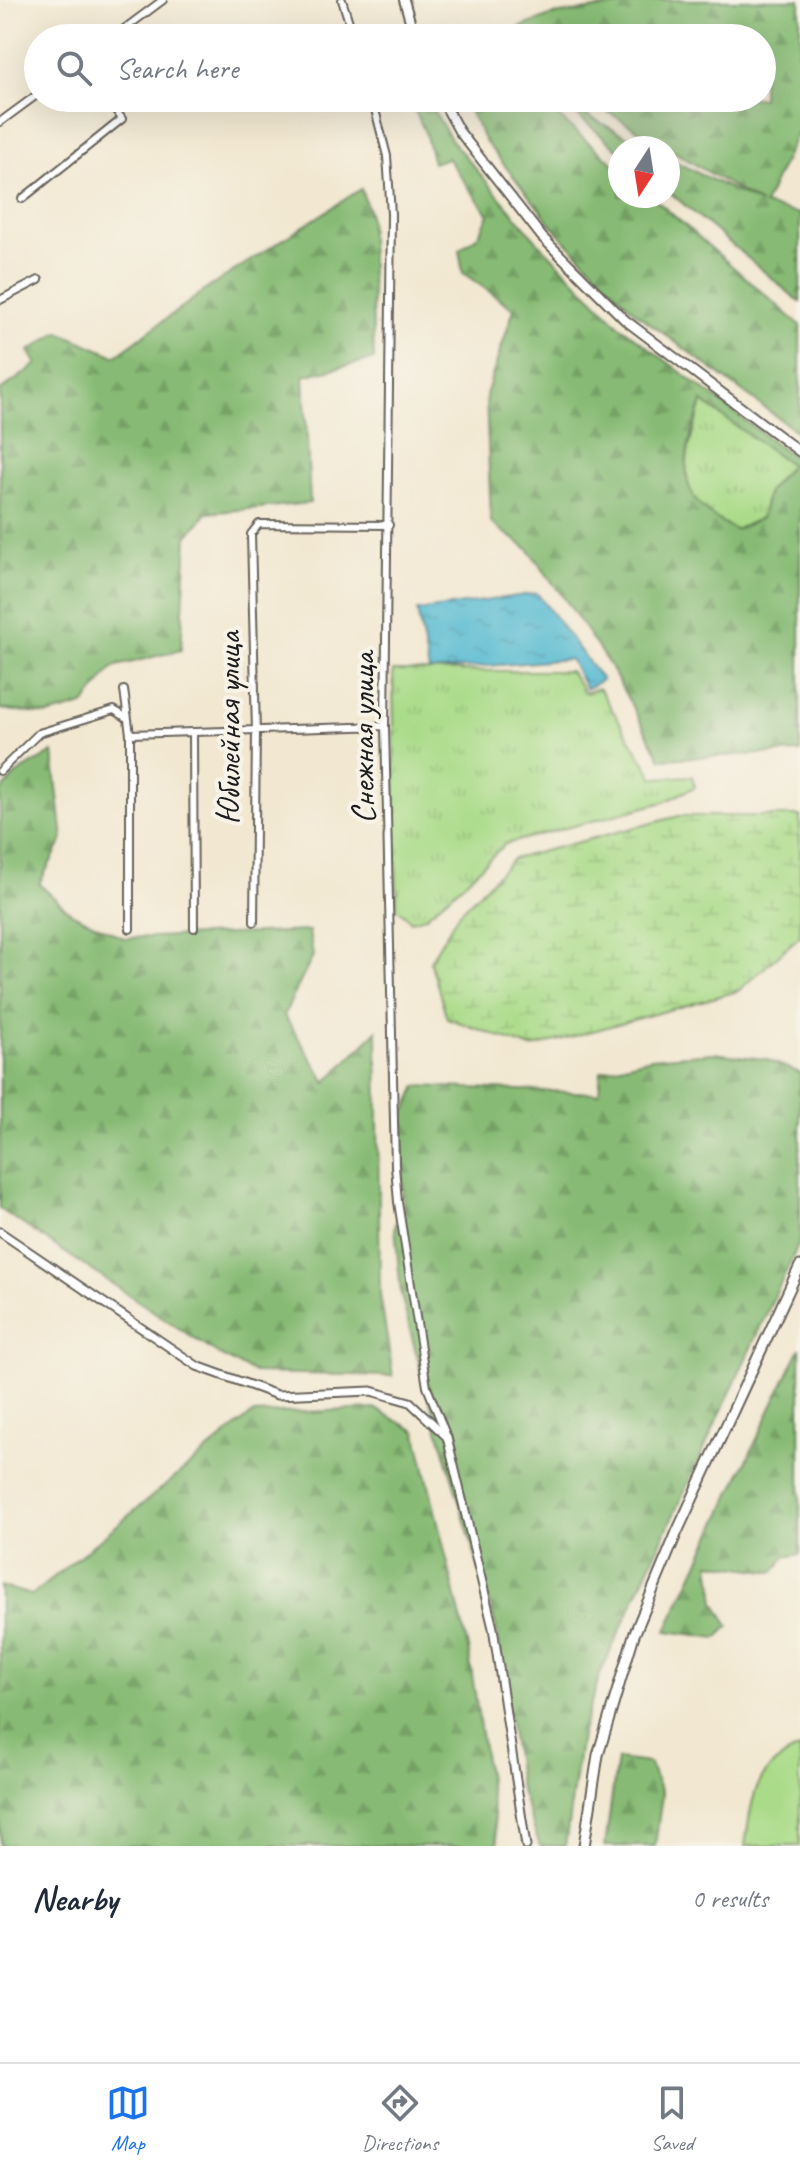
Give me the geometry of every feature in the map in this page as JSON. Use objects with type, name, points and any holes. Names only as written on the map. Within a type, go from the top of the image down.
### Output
[{"type":"main road","points":[[404,0],[411,24]]},
{"type":"main road","points":[[449,112],[459,131],[542,237],[625,320],[800,452]]},
{"type":"main road","points":[[584,1846],[598,1755],[634,1635],[677,1532],[800,1266]]},
{"type":"street","points":[[131,24],[163,0]]},
{"type":"street","points":[[342,0],[350,24]]},
{"type":"street","points":[[0,122],[24,104]]},
{"type":"street","points":[[22,199],[122,119],[117,112]]},
{"type":"street","name":"Снежная улица","points":[[376,112],[387,156],[391,214],[385,726],[398,1202],[427,1387],[447,1437]]},
{"type":"street","points":[[0,300],[39,280]]},
{"type":"street","name":"Юбилейная улица","points":[[254,922],[256,732],[251,534],[259,524],[389,525]]},
{"type":"street","points":[[124,690],[130,734],[130,929]]},
{"type":"street","points":[[0,771],[39,733],[114,710],[127,718]]},
{"type":"street","points":[[130,734],[385,726]]},
{"type":"street","points":[[193,733],[194,928]]},
{"type":"street","points":[[0,1232],[197,1366],[277,1395],[371,1391],[410,1402],[447,1437],[493,1628],[526,1846]]},
{"type":"green space","points":[[659,0],[800,0],[800,126],[764,205],[800,214],[800,302],[680,201],[680,164],[761,204],[680,155],[680,136],[648,136],[608,112],[776,112],[776,24],[529,24],[553,15]]},
{"type":"green space","points":[[416,112],[434,112],[452,141],[537,241],[620,326],[800,462],[800,752],[661,759],[610,666],[569,605],[528,549],[491,523],[486,395],[514,309],[463,273],[459,250],[478,236],[489,215],[447,158],[433,163],[425,132]],"holes":[[[702,402],[791,465],[768,491],[761,518],[735,530],[715,518],[694,497],[686,471],[687,457]]]},
{"type":"green space","points":[[469,112],[553,112],[608,159],[608,208],[665,208],[800,325],[800,434],[636,313],[561,236],[485,141]]},
{"type":"green space","points":[[574,112],[580,112],[626,136],[608,136],[608,141]]},
{"type":"green space","points":[[361,189],[369,212],[374,359],[304,376],[310,503],[207,513],[187,537],[181,650],[113,667],[84,705],[48,715],[0,709],[0,391],[37,364],[29,351],[59,332],[115,356],[211,286]]},
{"type":"green space","points":[[702,402],[792,465],[768,491],[761,518],[735,530],[703,509],[688,485],[687,457]]},
{"type":"green space","points":[[393,671],[570,671],[585,693],[599,688],[654,778],[692,776],[695,787],[664,802],[505,844],[425,917],[411,921],[397,908]]},
{"type":"green space","points":[[53,752],[63,839],[39,884],[71,913],[124,938],[309,931],[313,956],[284,1015],[326,1082],[377,1031],[380,1295],[393,1376],[255,1373],[219,1355],[0,1209],[0,793],[16,774]]},
{"type":"green space","points":[[679,816],[800,816],[800,936],[738,991],[531,1048],[447,1018],[430,961],[458,914],[513,859]]},
{"type":"green space","points":[[713,1053],[765,1059],[800,1073],[800,1241],[601,1672],[581,1735],[565,1846],[540,1846],[519,1785],[496,1626],[401,1295],[395,1226],[403,1209],[403,1117],[417,1086],[599,1093],[601,1071],[651,1058]]},
{"type":"green space","points":[[800,1348],[800,1554],[785,1557],[774,1572],[710,1563],[715,1602],[729,1626],[717,1638],[666,1631]]},
{"type":"green space","points":[[376,1409],[416,1431],[468,1648],[498,1846],[0,1846],[0,1586],[32,1595],[252,1414]]},
{"type":"green space","points":[[800,1749],[800,1846],[745,1846],[753,1801],[763,1776],[784,1757]]},
{"type":"green space","points":[[617,1759],[649,1763],[662,1795],[655,1846],[605,1846]]},
{"type":"water","points":[[537,593],[602,680],[586,689],[570,659],[429,671],[417,611]]}]
